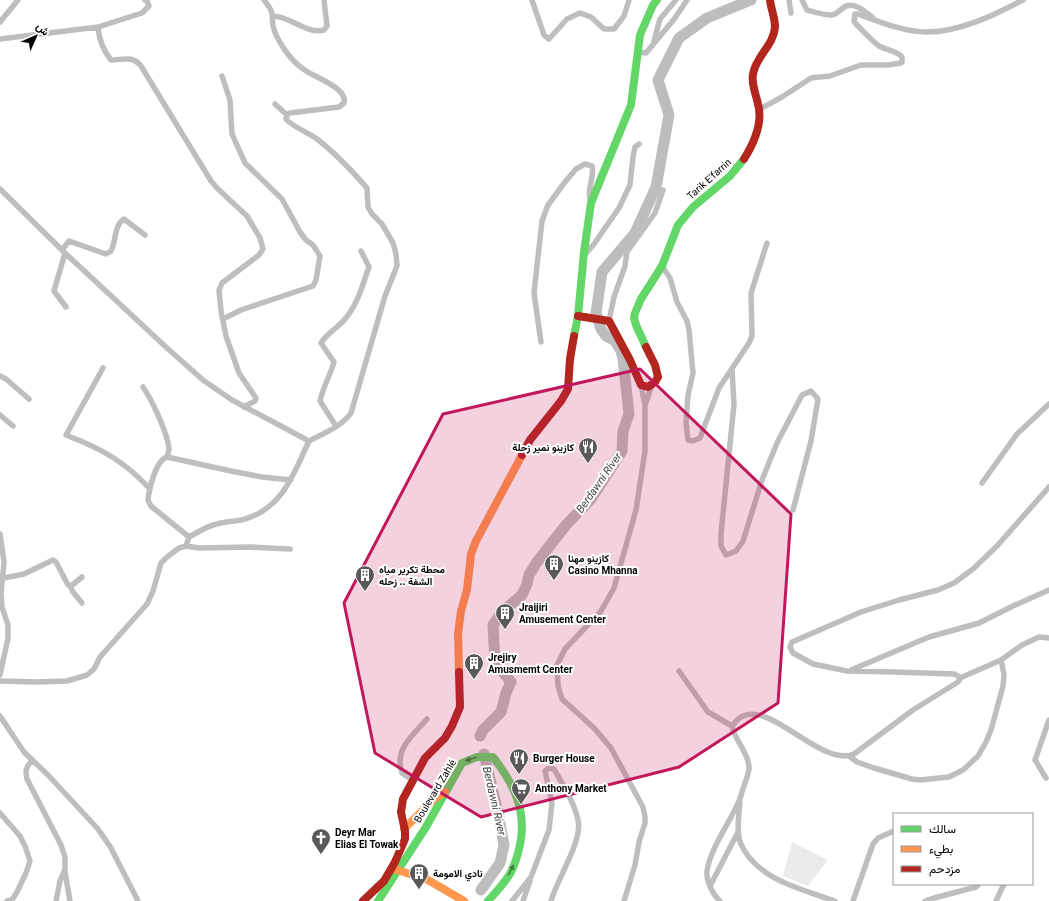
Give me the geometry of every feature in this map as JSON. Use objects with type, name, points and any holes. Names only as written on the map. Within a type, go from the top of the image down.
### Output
[{"type":"street","points":[[0,22],[18,0]]},
{"type":"street","points":[[0,39],[98,27],[142,13],[150,6],[147,1],[144,0]]},
{"type":"street","points":[[264,0],[271,12],[277,38],[293,60],[307,72],[336,88],[345,98],[344,103],[339,107],[294,112],[287,115]]},
{"type":"street","points":[[272,16],[285,18],[313,31],[324,30],[327,26],[324,0]]},
{"type":"street","points":[[532,0],[544,36],[549,39],[567,19],[580,13],[591,17],[604,29],[614,29],[624,16],[629,0]]},
{"type":"street","points":[[378,901],[395,869],[405,839],[401,812],[403,799],[425,758],[445,738],[460,707],[458,634],[471,554],[476,541],[498,503],[530,440],[561,401],[568,389],[570,358],[578,316],[591,204],[631,105],[640,35],[653,5],[657,0]]},
{"type":"street","points":[[654,43],[660,19],[676,0]]},
{"type":"street","points":[[639,52],[646,53],[675,18],[687,0]]},
{"type":"street","name":"Tarik E'farrin","points":[[652,385],[658,379],[657,369],[639,335],[634,314],[643,296],[662,266],[675,233],[686,214],[694,204],[733,172],[743,160],[753,141],[758,128],[760,109],[754,87],[753,72],[774,32],[774,19],[770,0]]},
{"type":"street","points":[[789,0],[792,13]]},
{"type":"street","points":[[802,0],[807,10],[832,15],[838,13],[845,6],[850,5],[865,11],[877,21]]},
{"type":"street","points":[[848,0],[854,6]]},
{"type":"street","points":[[760,109],[812,78],[830,76],[861,65],[902,62],[902,57],[900,54],[875,43],[856,24],[854,20],[855,14],[877,21],[928,32],[960,27],[992,16],[1023,0]]},
{"type":"street","points":[[98,27],[99,37],[111,60],[128,58],[134,59],[141,66],[211,181],[246,216],[262,242],[263,249],[259,255],[220,286],[226,336],[239,373],[256,398],[255,401],[244,407]]},
{"type":"street","points":[[222,76],[230,100],[232,134],[245,162],[282,199],[300,232],[306,240],[313,245],[320,256],[316,280],[313,286],[241,310],[223,319]]},
{"type":"street","points":[[186,546],[189,537],[218,524],[245,519],[260,513],[274,503],[282,494],[299,466],[308,441],[336,426],[346,419],[351,413],[385,296],[397,266],[395,248],[387,230],[368,208],[367,188],[326,146],[308,133],[288,122],[286,119],[287,115],[275,104]]},
{"type":"street","points":[[584,256],[619,208],[630,185],[635,147],[639,144]]},
{"type":"street","points":[[541,342],[534,293],[542,221],[548,205],[565,182],[576,169],[585,164],[592,166],[593,171],[589,195],[591,204]]},
{"type":"street","points":[[0,190],[167,348],[203,380],[244,407],[308,441]]},
{"type":"street","points":[[605,320],[625,266],[627,252],[655,212],[663,190]]},
{"type":"street","points":[[66,307],[54,291],[64,251],[69,241],[106,254],[111,251],[114,246],[120,221],[124,219],[145,234]]},
{"type":"street","points":[[662,266],[670,278],[677,302],[687,321],[689,330],[693,373],[688,395],[686,423],[688,440],[693,441],[700,438],[719,388],[732,370],[752,336],[751,292],[767,243]]},
{"type":"street","points":[[336,426],[320,401],[323,388],[334,362],[321,343],[326,336],[344,321],[359,298],[369,267],[361,251]]},
{"type":"street","points":[[578,316],[605,320],[630,360],[641,385],[645,405],[645,451],[636,510],[614,588],[601,611],[565,649],[557,664],[558,686],[562,700],[594,728],[611,748],[643,807],[645,823],[639,842],[635,865],[624,901]]},
{"type":"street","points":[[102,368],[66,435],[110,454],[135,473],[150,489]]},
{"type":"street","points":[[732,370],[734,404],[721,534],[721,546],[726,555],[736,551],[743,541],[762,480],[777,443],[802,395],[811,391],[818,398],[811,441],[793,510]]},
{"type":"street","points":[[0,376],[6,379],[29,399]]},
{"type":"street","points":[[641,385],[646,387],[652,385]]},
{"type":"street","points":[[645,405],[652,385]]},
{"type":"street","points":[[143,387],[150,397],[166,436],[169,449],[167,457],[161,461],[150,489],[148,500],[151,506],[189,537]]},
{"type":"street","points":[[982,483],[1017,434],[1049,404]]},
{"type":"street","points":[[0,415],[14,426]]},
{"type":"street","points":[[167,457],[239,473],[291,480]]},
{"type":"street","points":[[960,678],[954,674],[848,671],[813,664],[793,653],[790,648],[792,642],[861,612],[938,590],[954,583],[973,569],[993,550],[1049,487]]},
{"type":"street","points":[[0,534],[4,562],[4,578],[1,594],[2,607],[8,626],[8,638],[0,675]]},
{"type":"street","points":[[0,681],[67,681],[87,675],[94,669],[97,660],[147,604],[153,591],[161,563],[179,548],[186,546],[199,548],[251,546],[290,549]]},
{"type":"street","points":[[4,578],[24,574],[54,560],[68,585],[82,603]]},
{"type":"street","points":[[70,586],[82,577]]},
{"type":"street","points":[[848,671],[929,638],[979,623],[1049,590]]},
{"type":"street","points":[[732,726],[740,717],[749,715],[763,716],[814,745],[839,756],[849,756],[854,754],[913,710],[958,682],[960,678],[1001,660],[1022,645],[1040,637],[1049,638]]},
{"type":"street","points":[[849,756],[857,762],[874,768],[920,780],[949,777],[963,770],[978,756],[991,730],[1003,686],[1004,674],[1001,660]]},
{"type":"street","points":[[679,671],[708,712],[732,726],[748,760],[748,774],[740,799],[711,856],[707,871],[707,878],[710,886],[715,897],[720,901]]},
{"type":"street","points":[[0,716],[19,746],[32,761],[48,775],[98,829],[111,848],[138,901]]},
{"type":"street","points":[[412,780],[402,773],[399,765],[400,754],[404,744],[427,719]]},
{"type":"street","points":[[1046,778],[1035,760],[1049,720]]},
{"type":"street","name":"Boulevard Zahlé","points":[[395,869],[448,790],[462,763],[469,759],[484,756],[493,757],[504,771],[516,795],[521,811],[521,817],[518,855],[506,879],[488,901]]},
{"type":"street","points":[[32,761],[27,766],[27,779],[61,845],[66,862],[56,901]]},
{"type":"street","points":[[523,901],[549,830],[552,803],[545,771],[549,768],[554,769],[568,795],[578,821],[578,835],[550,901]]},
{"type":"street","points":[[404,829],[433,800],[448,790]]},
{"type":"street","points":[[740,799],[740,841],[756,865],[771,877],[835,901]]},
{"type":"street","points":[[0,813],[20,836],[30,861],[17,892],[12,900],[7,901]]},
{"type":"street","points":[[853,901],[873,844],[878,838],[893,831]]},
{"type":"street","points":[[710,886],[739,832]]},
{"type":"street","points":[[65,869],[70,901]]},
{"type":"street","points":[[363,901],[395,869]]},
{"type":"street","points":[[395,869],[428,880],[464,901]]},
{"type":"street","points":[[512,901],[531,877]]},
{"type":"street","points":[[925,901],[976,887],[978,885]]},
{"type":"street","points":[[996,901],[1004,885]]},
{"type":"highlighted area","points":[[640,369],[791,514],[778,703],[679,767],[481,817],[375,753],[344,603],[443,414]]},
{"type":"shaded area","points":[[792,842],[828,860],[808,886],[783,876]]},
{"type":"waterway","name":"Berdawni River","points":[[480,736],[483,730],[501,712],[506,693],[511,682],[495,662],[493,625],[503,611],[522,595],[529,575],[537,562],[566,525],[591,499],[622,451],[623,431],[629,414],[623,359],[621,351],[615,341],[606,336],[601,329],[596,313],[602,272],[635,233],[656,187],[669,115],[658,80],[679,38],[707,18],[751,0]]},
{"type":"waterway","name":"Berdawni River","points":[[481,890],[500,863],[504,845],[484,754]]},
{"type":"traffic: fast","points":[[574,336],[578,316],[584,252],[591,203],[631,105],[640,35],[653,5],[657,0]]},
{"type":"traffic: fast","points":[[646,347],[636,325],[634,318],[635,313],[641,299],[662,266],[678,225],[693,207],[730,176],[744,159]]},
{"type":"traffic: fast","points":[[378,901],[426,827],[462,763],[477,757],[493,757],[507,777],[517,798],[522,821],[522,833],[520,845],[511,872],[488,901]]},
{"type":"traffic: slow","points":[[459,672],[458,634],[461,611],[467,590],[471,554],[476,541],[522,455]]},
{"type":"traffic: slow","points":[[404,829],[433,800],[445,792]]},
{"type":"traffic: slow","points":[[394,869],[428,880],[464,901]]},
{"type":"traffic: jam","points":[[744,159],[757,132],[759,118],[758,104],[753,85],[753,74],[758,62],[772,39],[775,27],[770,0]]},
{"type":"traffic: jam","points":[[578,316],[609,321],[630,360],[641,385],[648,387],[655,382],[658,377],[655,365],[646,347]]},
{"type":"traffic: jam","points":[[522,455],[530,440],[561,401],[568,389],[570,359],[574,336]]},
{"type":"traffic: jam","points":[[363,901],[384,881],[395,862],[405,839],[401,812],[403,799],[425,758],[445,738],[452,726],[460,707],[459,672]]},
{"type":"place","name":"كازينو نمير زحلة","points":[[588,464]]},
{"type":"place","name":"كازينو مهنا Casino Mhanna","points":[[554,581]]},
{"type":"place","name":"محطة تكرير مياه الشفة .. زحله","points":[[365,592]]},
{"type":"place","name":"Jraijiri Amusement Center","points":[[505,630]]},
{"type":"place","name":"Jrejiry Amusmemt Center","points":[[474,680]]},
{"type":"place","name":"Burger House","points":[[519,775]]},
{"type":"place","name":"Anthony Market","points":[[521,805]]},
{"type":"place","name":"Deyr Mar Elias El Towak","points":[[321,855]]},
{"type":"place","name":"نادي الامومة","points":[[419,890]]}]
